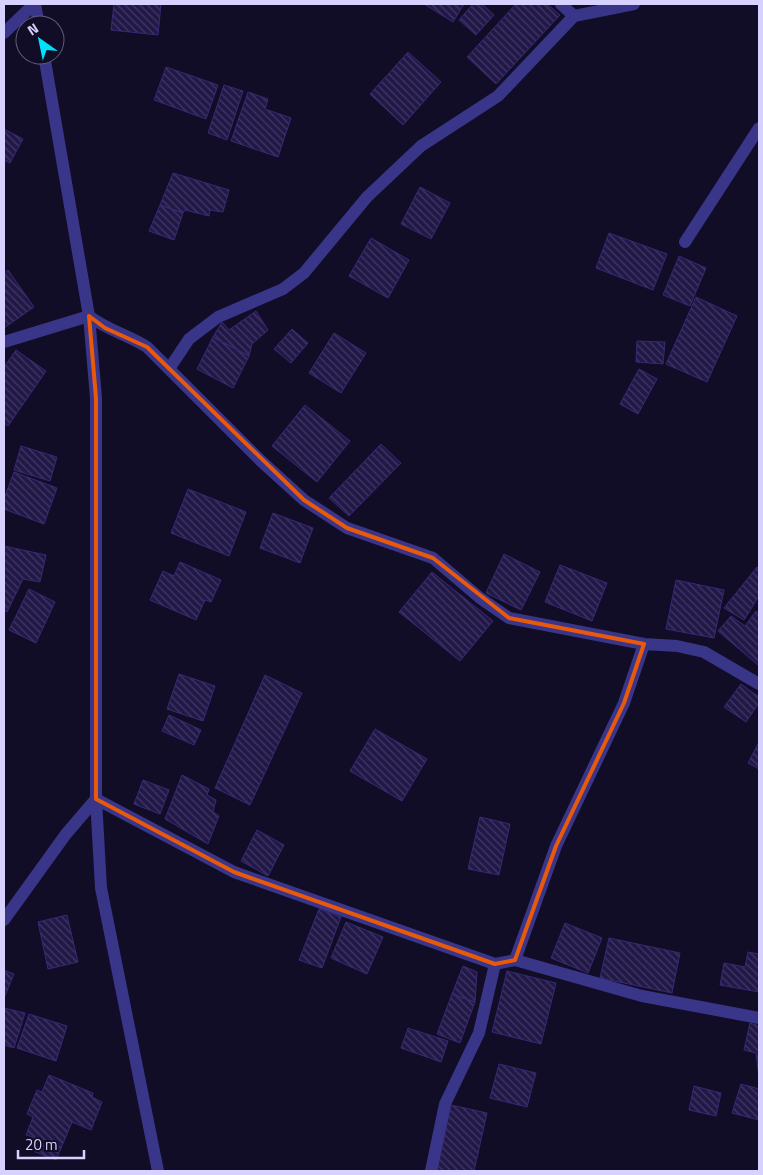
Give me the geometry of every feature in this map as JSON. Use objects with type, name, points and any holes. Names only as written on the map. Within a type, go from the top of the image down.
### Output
[{"type":"street","points":[[4,33],[35,4]]},
{"type":"street","points":[[561,4],[574,16]]},
{"type":"street","points":[[169,369],[189,339],[218,317],[282,289],[304,273],[367,198],[414,152],[498,96],[574,16],[634,4]]},
{"type":"street","points":[[46,65],[89,316],[96,398],[96,799],[101,888],[158,1171]]},
{"type":"street","points":[[685,242],[759,128]]},
{"type":"street","points":[[89,316],[105,328],[124,333],[147,347],[261,461],[304,500],[347,528],[433,558],[480,598],[509,618],[644,644],[678,646],[704,652],[759,684]]},
{"type":"street","points":[[4,342],[89,316]]},
{"type":"street","points":[[515,960],[556,846],[624,703],[644,644]]},
{"type":"street","points":[[4,920],[66,834],[96,799]]},
{"type":"street","points":[[96,799],[234,872],[495,964],[515,960],[642,996],[759,1018]]},
{"type":"street","points":[[431,1171],[445,1104],[479,1033],[495,964]]},
{"type":"highlighted area","points":[[89,316],[105,328],[147,347],[304,500],[347,528],[433,558],[509,618],[644,644],[624,703],[556,846],[515,960],[495,964],[234,872],[96,799],[96,398]]},
{"type":"building","points":[[114,4],[161,4],[158,35],[111,30]]},
{"type":"building","points":[[424,4],[464,4],[453,22]]},
{"type":"building","points":[[473,4],[482,4],[494,15],[476,35],[459,20]]},
{"type":"building","points":[[516,4],[547,4],[560,15],[496,84],[467,57]]},
{"type":"building","points":[[408,52],[441,82],[403,125],[370,94]]},
{"type":"building","points":[[166,67],[218,85],[206,119],[154,100]]},
{"type":"building","points":[[224,85],[243,91],[227,140],[208,133]]},
{"type":"building","points":[[248,92],[268,99],[265,109],[291,118],[278,157],[231,141]]},
{"type":"building","points":[[4,129],[23,139],[10,163],[4,160]]},
{"type":"building","points":[[173,173],[229,190],[223,212],[210,210],[209,216],[185,210],[183,213],[160,205]]},
{"type":"building","points":[[420,187],[450,203],[431,239],[401,224]]},
{"type":"building","points":[[160,205],[183,213],[174,240],[149,231]]},
{"type":"building","points":[[609,233],[667,254],[653,290],[596,268]]},
{"type":"building","points":[[371,238],[409,260],[388,298],[349,276]]},
{"type":"building","points":[[679,256],[706,268],[690,306],[663,295]]},
{"type":"building","points":[[8,270],[34,307],[4,328],[4,273]]},
{"type":"building","points":[[696,297],[737,316],[707,382],[666,364]]},
{"type":"building","points":[[256,311],[268,330],[252,344],[249,356],[213,337],[222,322],[229,330]]},
{"type":"building","points":[[292,329],[308,343],[291,363],[274,349]]},
{"type":"building","points":[[334,333],[366,353],[341,393],[309,373]]},
{"type":"building","points":[[213,337],[249,356],[233,388],[197,369]]},
{"type":"building","points":[[637,341],[665,342],[663,364],[636,362]]},
{"type":"building","points":[[16,350],[46,371],[8,426],[4,423],[4,367]]},
{"type":"building","points":[[639,369],[657,379],[638,414],[620,404]]},
{"type":"building","points":[[305,405],[350,441],[317,482],[272,446]]},
{"type":"building","points":[[381,444],[401,463],[349,516],[329,498]]},
{"type":"building","points":[[21,446],[57,457],[50,481],[14,470]]},
{"type":"building","points":[[14,472],[57,488],[44,524],[4,509],[4,499]]},
{"type":"building","points":[[188,489],[246,512],[229,556],[171,533]]},
{"type":"building","points":[[273,513],[313,528],[300,563],[260,548]]},
{"type":"building","points":[[4,546],[46,555],[40,582],[23,579],[7,612],[4,610]]},
{"type":"building","points":[[504,554],[540,572],[521,610],[486,593]]},
{"type":"building","points":[[180,562],[221,580],[211,602],[205,600],[196,620],[150,600],[163,571],[174,576]]},
{"type":"building","points":[[560,565],[607,583],[592,621],[545,602]]},
{"type":"building","points":[[757,567],[759,569],[759,596],[744,620],[724,608]]},
{"type":"building","points":[[432,572],[493,621],[460,661],[399,612]]},
{"type":"building","points":[[676,580],[724,590],[714,638],[666,629]]},
{"type":"building","points":[[29,589],[55,602],[36,643],[9,630]]},
{"type":"building","points":[[756,611],[759,613],[759,666],[718,631],[731,616],[745,626]]},
{"type":"building","points":[[179,674],[215,686],[203,721],[167,709]]},
{"type":"building","points":[[265,675],[302,693],[250,805],[215,788]]},
{"type":"building","points":[[741,684],[759,697],[759,703],[746,722],[724,707]]},
{"type":"building","points":[[169,715],[201,730],[194,745],[162,731]]},
{"type":"building","points":[[375,729],[427,759],[402,801],[350,771]]},
{"type":"building","points":[[759,742],[759,769],[748,763]]},
{"type":"building","points":[[182,775],[209,789],[207,795],[216,800],[213,812],[219,816],[208,844],[165,819]]},
{"type":"building","points":[[143,780],[169,790],[160,814],[134,804]]},
{"type":"building","points":[[480,817],[510,824],[499,875],[468,869]]},
{"type":"building","points":[[257,830],[284,845],[268,876],[241,861]]},
{"type":"building","points":[[319,909],[341,917],[322,968],[299,960]]},
{"type":"building","points":[[67,915],[78,962],[48,969],[38,922]]},
{"type":"building","points":[[346,922],[383,937],[367,974],[331,958]]},
{"type":"building","points":[[565,923],[602,938],[588,973],[551,958]]},
{"type":"building","points":[[609,938],[680,953],[672,993],[600,978]]},
{"type":"building","points":[[748,952],[759,954],[759,992],[720,985],[724,963],[745,967]]},
{"type":"building","points":[[463,966],[477,972],[475,1002],[452,994]]},
{"type":"building","points":[[4,970],[14,974],[4,998]]},
{"type":"building","points":[[507,971],[556,983],[541,1044],[492,1032]]},
{"type":"building","points":[[452,994],[475,1002],[460,1043],[437,1034]]},
{"type":"building","points":[[4,1008],[25,1013],[14,1048],[4,1045]]},
{"type":"building","points":[[29,1014],[67,1026],[56,1061],[17,1048]]},
{"type":"building","points":[[750,1023],[759,1026],[759,1077],[756,1053],[744,1050]]},
{"type":"building","points":[[408,1028],[448,1041],[441,1062],[401,1048]]},
{"type":"building","points":[[499,1064],[536,1073],[527,1107],[490,1098]]},
{"type":"building","points":[[49,1075],[93,1093],[92,1097],[102,1102],[91,1130],[72,1122],[56,1160],[28,1149],[33,1137],[26,1135],[33,1117],[27,1114],[37,1090],[42,1092]]},
{"type":"building","points":[[741,1084],[759,1089],[759,1120],[732,1113]]},
{"type":"building","points":[[694,1086],[721,1093],[716,1116],[689,1110]]},
{"type":"building","points":[[451,1105],[487,1113],[474,1171],[437,1171]]}]
